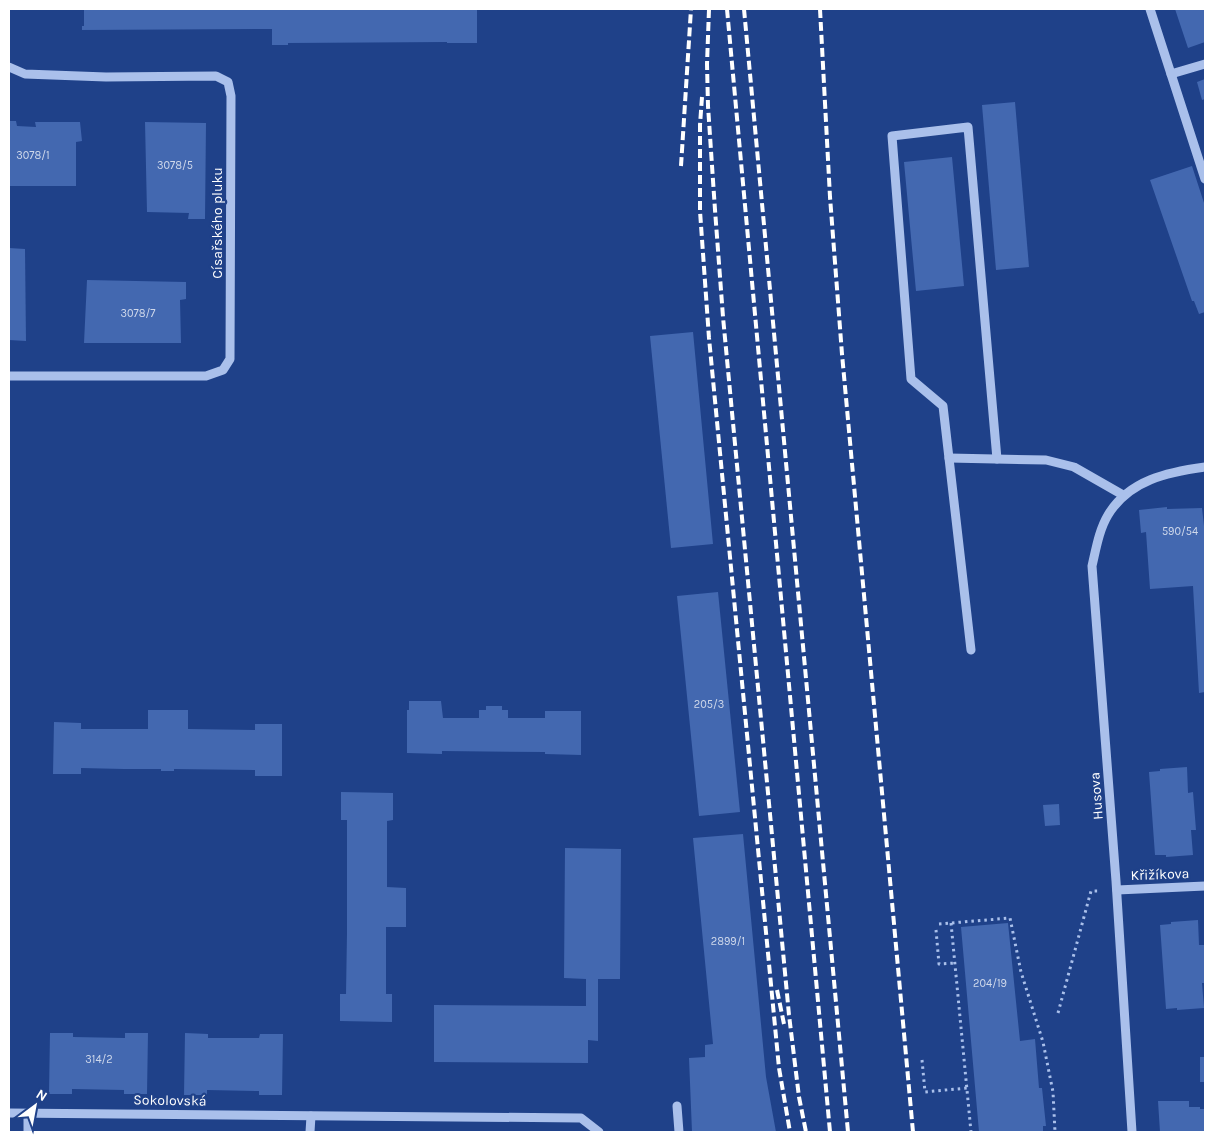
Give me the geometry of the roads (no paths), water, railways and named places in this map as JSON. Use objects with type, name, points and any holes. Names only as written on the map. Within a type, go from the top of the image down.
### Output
[{"type":"street","points":[[1150,9],[1205,178]]},
{"type":"street","points":[[1171,74],[1205,64]]},
{"type":"street","name":"Císařského pluku","points":[[9,67],[25,74],[106,78],[216,76],[228,82],[231,106],[230,359],[224,370],[206,376],[9,376]]},
{"type":"street","points":[[971,650],[943,406],[911,379],[892,136],[968,127],[997,459]]},
{"type":"street","points":[[949,458],[1046,460],[1074,467],[1123,496]]},
{"type":"street","name":"Husova","points":[[1132,1132],[1117,890],[1092,566],[1098,539],[1108,515],[1123,496],[1148,479],[1178,471],[1205,467]]},
{"type":"street","name":"Křižíkova","points":[[1117,890],[1205,886]]},
{"type":"street","points":[[677,1106],[679,1132]]},
{"type":"street","name":"Sokolovská","points":[[9,1113],[581,1118],[599,1132]]},
{"type":"street","points":[[28,1113],[28,1132]]},
{"type":"street","points":[[310,1132],[311,1116]]},
{"type":"railway","points":[[681,166],[691,9]]},
{"type":"railway","points":[[709,9],[708,106],[723,317],[789,1015],[799,1097],[806,1132]]},
{"type":"railway","points":[[727,9],[830,1132]]},
{"type":"railway","points":[[744,9],[848,1132]]},
{"type":"railway","points":[[820,9],[830,197],[842,354],[913,1132]]},
{"type":"railway","points":[[702,97],[700,125],[700,211],[709,338],[779,1068],[790,1132]]},
{"type":"railway","points":[[777,990],[784,1024]]}]
